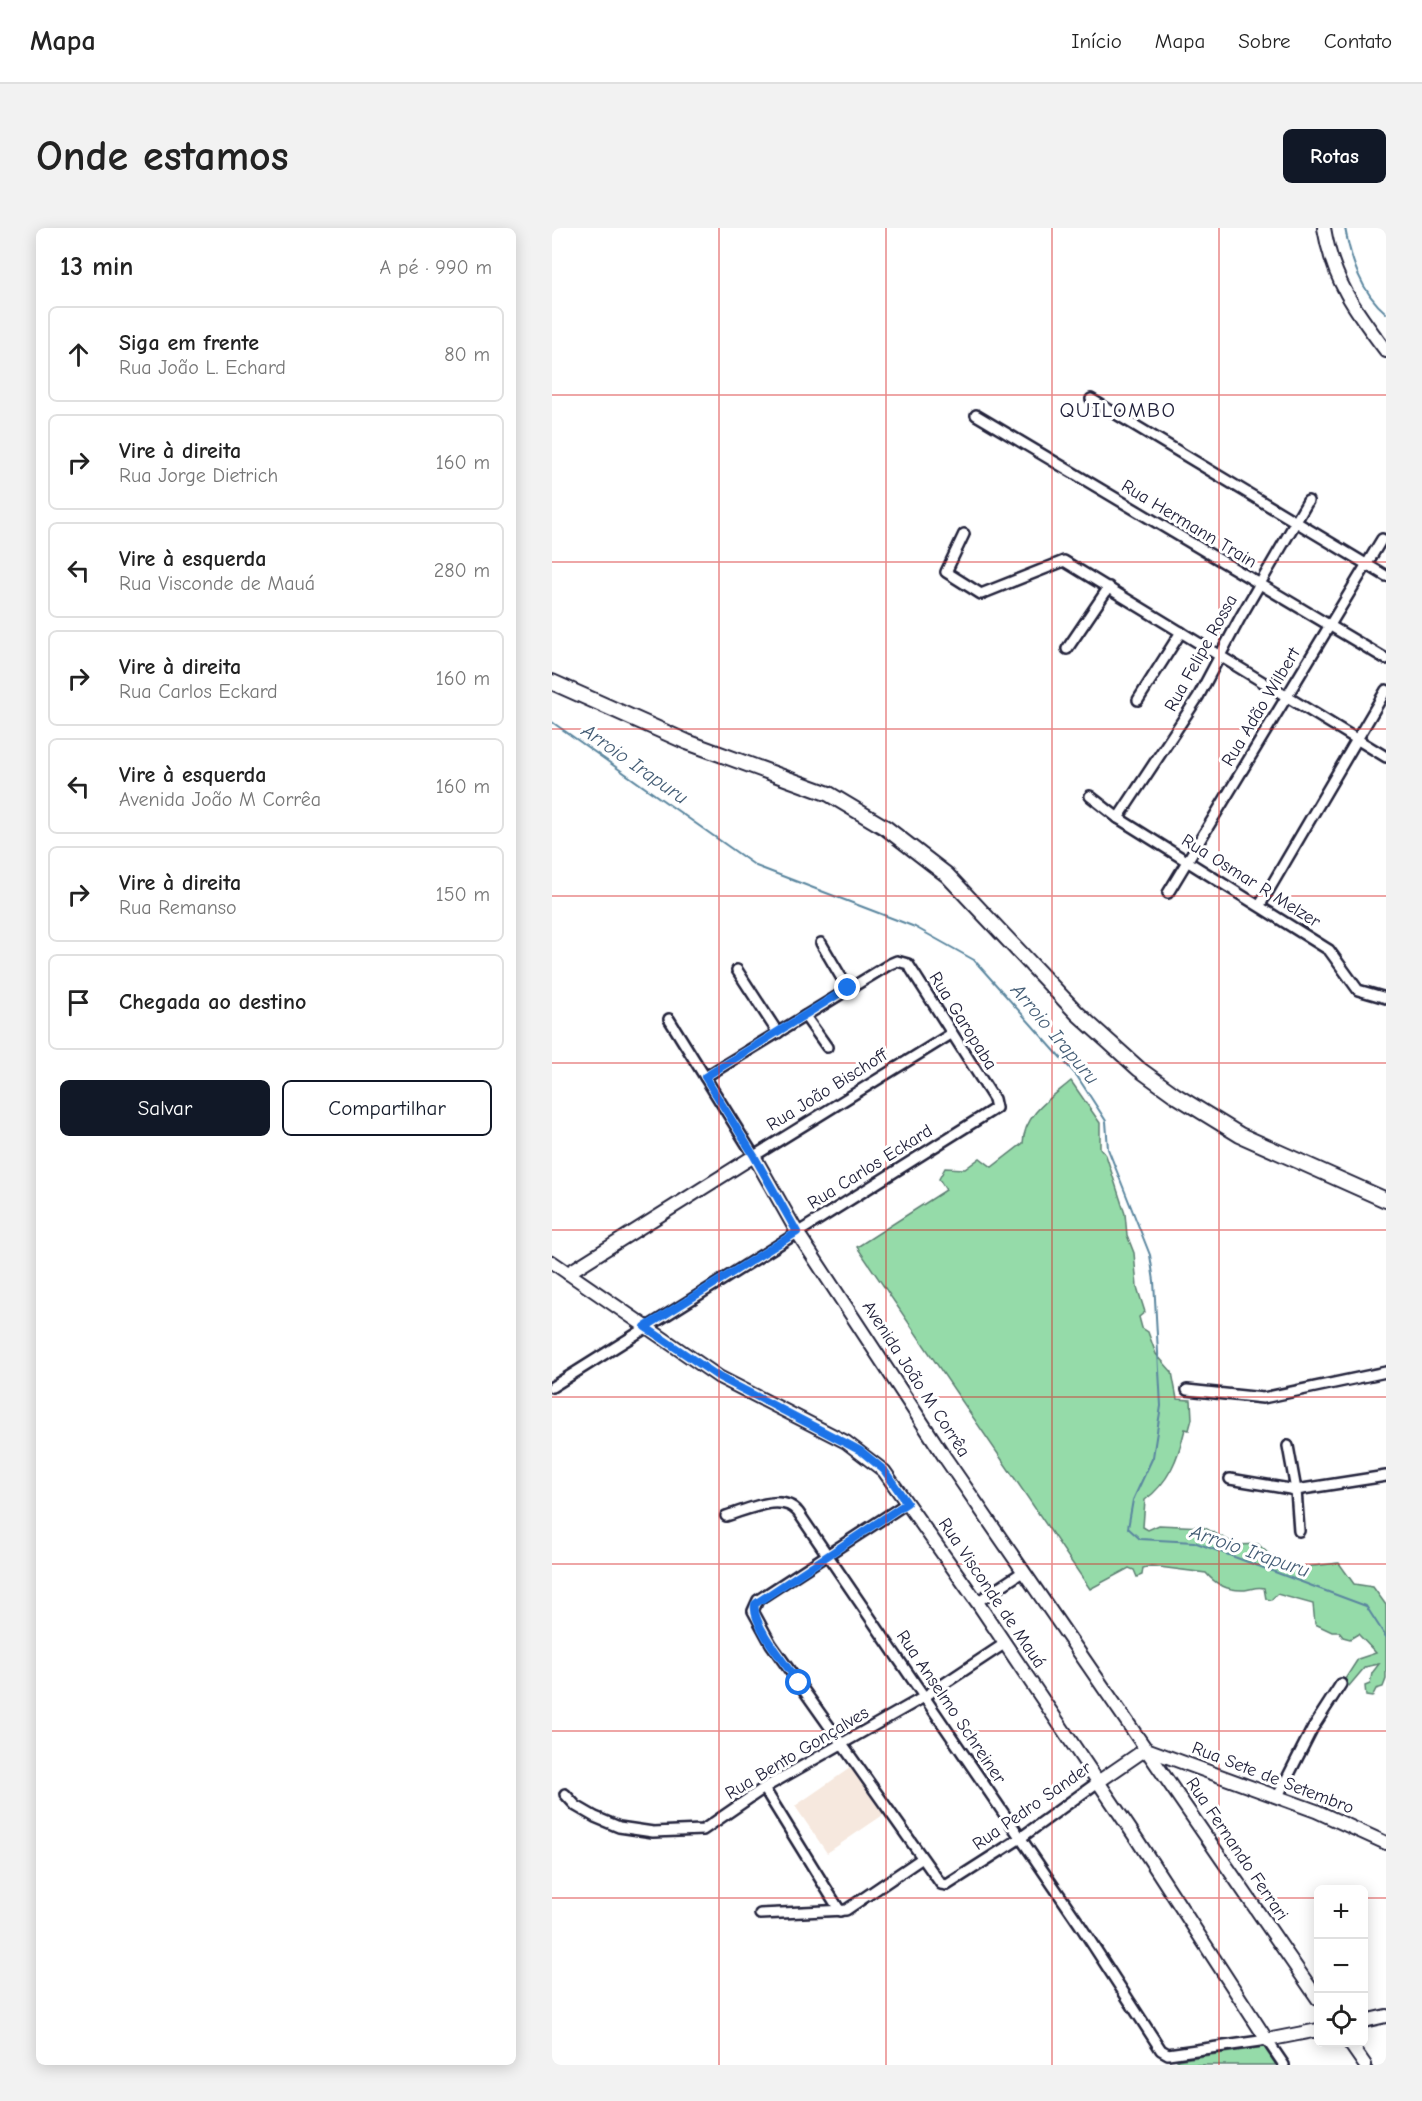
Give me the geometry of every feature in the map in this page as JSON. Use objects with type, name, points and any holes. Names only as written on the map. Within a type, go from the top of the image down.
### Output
[{"type":"main road","points":[[552,682],[687,742],[829,794],[886,828],[947,875],[1096,1032],[1157,1082],[1240,1135],[1386,1200]]},
{"type":"street","points":[[1324,228],[1332,263],[1344,293],[1386,351]]},
{"type":"street","points":[[1092,399],[1386,576]]},
{"type":"street","name":"Rua Hermann Train","points":[[976,415],[1386,659]]},
{"type":"street","name":"Rua Felipe Rossa","points":[[1118,818],[1198,697],[1308,501]]},
{"type":"street","points":[[964,534],[946,572],[981,594],[1064,561],[1386,757]]},
{"type":"street","name":"Rua Adão Wilbert","points":[[1168,893],[1382,539]]},
{"type":"street","points":[[1067,649],[1108,587]]},
{"type":"street","points":[[1138,700],[1181,632]]},
{"type":"street","points":[[1260,904],[1386,690]]},
{"type":"street","name":"Rua Osmar R Melzer","points":[[1090,796],[1118,818],[1260,904],[1329,950],[1358,990],[1386,998]]},
{"type":"street","points":[[705,1077],[848,988],[822,943]]},
{"type":"street","name":"Rua Garopaba","points":[[848,988],[897,961],[908,964],[997,1104],[993,1111]]},
{"type":"street","points":[[737,970],[778,1033]]},
{"type":"street","points":[[805,1016],[827,1047]]},
{"type":"street","name":"Avenida João M Corrêa","points":[[669,1019],[754,1156],[797,1232],[946,1459],[1146,1749]]},
{"type":"street","name":"Rua João Bischoff","points":[[568,1273],[951,1034]]},
{"type":"street","name":"Rua Carlos Eckard","points":[[552,1387],[993,1111]]},
{"type":"street","name":"Rua Visconde de Mauá","points":[[552,1262],[719,1377],[861,1451],[884,1470],[977,1602],[1188,1915],[1284,2065]]},
{"type":"street","points":[[1187,1390],[1263,1398],[1386,1372]]},
{"type":"street","points":[[1288,1446],[1296,1490],[1299,1532]]},
{"type":"street","points":[[1230,1479],[1296,1490],[1386,1476]]},
{"type":"street","name":"Rua Anselmo Schreiner","points":[[726,1516],[778,1502],[789,1503],[798,1512],[1019,1839],[1080,1925],[1158,2047],[1168,2054],[1267,2040]]},
{"type":"street","points":[[760,1914],[840,1911],[854,1907],[921,1859],[844,1744],[763,1631],[753,1611],[755,1604],[762,1597],[907,1503]]},
{"type":"street","points":[[977,1602],[1024,1571]]},
{"type":"street","name":"Rua Bento Gonçalves","points":[[565,1794],[576,1806],[619,1827],[674,1833],[703,1830],[764,1788],[924,1697],[1004,1644]]},
{"type":"street","points":[[1278,1796],[1312,1728],[1341,1683]]},
{"type":"street","name":"Rua Pedro Sander","points":[[921,1859],[937,1881],[947,1885],[1019,1839],[1146,1749]]},
{"type":"street","name":"Rua Sete de Setembro","points":[[1146,1749],[1278,1796],[1386,1843]]},
{"type":"street","name":"Rua Fernando Ferrari","points":[[1146,1749],[1314,1993]]},
{"type":"street","points":[[764,1788],[840,1911]]},
{"type":"street","points":[[1368,2019],[1386,2016]]},
{"type":"street","points":[[1267,2040],[1314,2031]]},
{"type":"street","points":[[1352,2047],[1365,2065]]},
{"type":"shaded area","points":[[853,1766],[886,1813],[827,1853],[795,1806]]},
{"type":"green space","points":[[1071,1081],[1100,1123],[1100,1148],[1106,1155],[1125,1214],[1127,1235],[1134,1253],[1137,1287],[1145,1312],[1139,1317],[1142,1328],[1148,1332],[1156,1354],[1172,1372],[1177,1399],[1191,1400],[1192,1419],[1189,1430],[1185,1429],[1176,1460],[1166,1478],[1145,1500],[1143,1527],[1148,1530],[1159,1525],[1203,1527],[1237,1545],[1258,1544],[1268,1554],[1287,1564],[1304,1567],[1339,1563],[1354,1584],[1373,1587],[1386,1605],[1386,1679],[1383,1687],[1376,1689],[1372,1697],[1366,1696],[1365,1686],[1370,1684],[1372,1673],[1379,1664],[1365,1667],[1349,1686],[1345,1679],[1358,1659],[1376,1653],[1358,1634],[1350,1639],[1343,1637],[1339,1632],[1332,1632],[1315,1624],[1313,1604],[1277,1594],[1271,1600],[1266,1599],[1264,1588],[1245,1590],[1228,1588],[1214,1581],[1206,1573],[1151,1566],[1143,1568],[1142,1575],[1137,1577],[1134,1570],[1129,1568],[1090,1589],[857,1247],[946,1190],[939,1179],[945,1168],[965,1169],[980,1158],[992,1167],[1023,1143],[1028,1123],[1033,1115],[1047,1100]]},
{"type":"green space","points":[[1264,2047],[1276,2065],[1178,2065],[1177,2060]]},
{"type":"waterway","points":[[1345,228],[1358,275],[1377,305],[1386,313]]},
{"type":"waterway","name":"Arroio Irapuru","points":[[552,722],[756,866],[915,927],[974,960],[1077,1076],[1106,1121],[1108,1149],[1150,1255],[1154,1281],[1161,1406],[1153,1457],[1133,1500],[1128,1528],[1140,1539],[1194,1542],[1366,1606],[1386,1637]]},
{"type":"district","name":"QUILOMBO","points":[[1118,410]]},
{"type":"route","points":[[799,1683],[763,1631],[753,1611],[755,1604],[762,1597],[907,1503],[876,1461],[846,1442],[719,1377],[645,1327],[797,1232],[754,1156],[705,1077],[848,988]]}]
